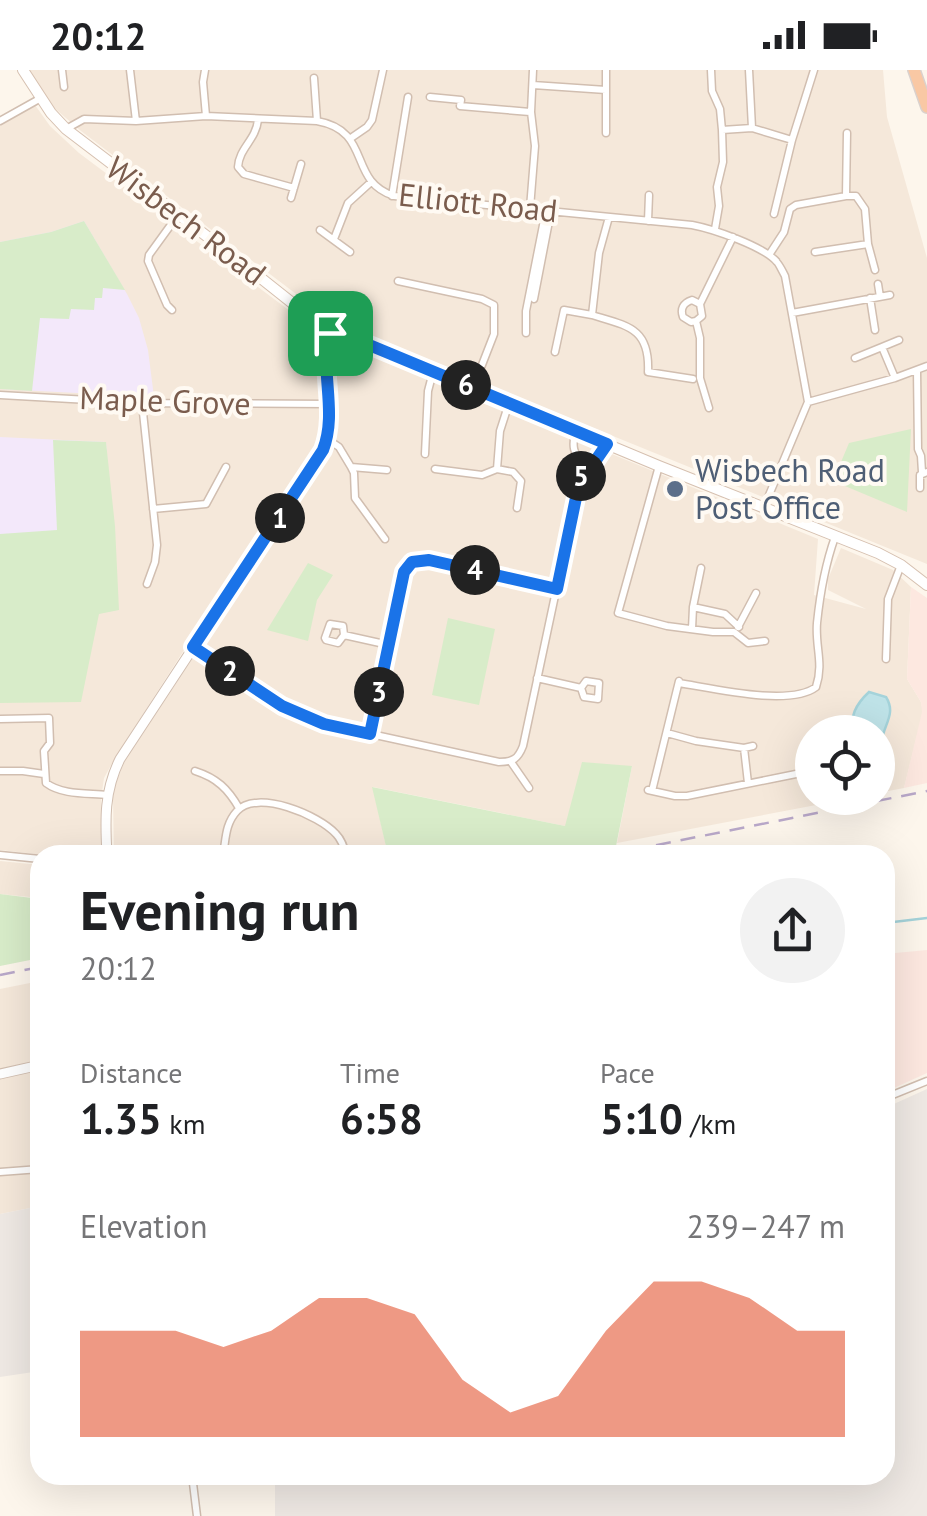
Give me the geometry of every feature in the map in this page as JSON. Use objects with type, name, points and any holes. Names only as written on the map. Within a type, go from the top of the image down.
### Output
[{"type":"highway","points":[[914,70],[927,107]]},
{"type":"main road","name":"Wisbech Road","points":[[24,70],[66,129],[330,333],[344,335],[901,564],[927,585]]},
{"type":"street","points":[[62,70],[64,87]]},
{"type":"street","points":[[130,70],[136,121]]},
{"type":"street","points":[[205,70],[206,116]]},
{"type":"street","points":[[66,129],[84,119],[136,121],[206,116],[317,120],[335,125],[350,138],[372,120],[383,70]]},
{"type":"street","points":[[530,209],[535,146],[531,112],[533,70]]},
{"type":"street","points":[[606,70],[606,133]]},
{"type":"street","points":[[710,70],[722,130],[723,162],[715,229]]},
{"type":"street","points":[[749,70],[752,128]]},
{"type":"street","points":[[774,214],[814,70]]},
{"type":"street","points":[[314,78],[317,120]]},
{"type":"street","points":[[533,85],[606,90]]},
{"type":"street","points":[[392,196],[408,96]]},
{"type":"street","points":[[430,96],[461,100],[460,106],[531,112]]},
{"type":"street","points":[[0,120],[42,98]]},
{"type":"street","points":[[258,120],[257,132],[242,151],[238,167],[244,174],[294,188]]},
{"type":"street","points":[[722,130],[752,128],[792,140]]},
{"type":"street","points":[[846,196],[847,133]]},
{"type":"street","name":"Elliott Road","points":[[350,138],[370,183],[392,196],[692,224],[715,229],[769,256]]},
{"type":"street","points":[[292,198],[301,164]]},
{"type":"street","points":[[334,239],[348,203],[370,183]]},
{"type":"street","points":[[648,220],[649,195]]},
{"type":"street","points":[[764,507],[808,402],[785,276],[778,262],[769,256],[784,232],[790,209],[856,196],[866,209],[868,244],[875,270]]},
{"type":"street","points":[[534,299],[548,210]]},
{"type":"street","points":[[526,333],[526,311],[548,210]]},
{"type":"street","points":[[172,310],[166,306],[148,260],[178,215]]},
{"type":"street","points":[[592,316],[599,253],[608,217]]},
{"type":"street","points":[[320,230],[350,252]]},
{"type":"street","points":[[700,304],[733,237]]},
{"type":"street","points":[[815,252],[868,244]]},
{"type":"street","points":[[398,281],[482,298],[494,305],[494,334],[473,388]]},
{"type":"street","points":[[878,284],[880,296]]},
{"type":"street","points":[[792,313],[890,295]]},
{"type":"street","points":[[870,298],[876,330]]},
{"type":"street","points":[[692,300],[700,304],[703,312],[696,321],[683,317],[684,304],[692,300]]},
{"type":"street","points":[[555,352],[564,310],[638,333],[646,344],[648,372],[693,379]]},
{"type":"street","points":[[696,321],[700,378],[709,408]]},
{"type":"street","points":[[107,845],[106,795],[120,759],[309,474],[327,439],[330,404],[326,348],[330,333]]},
{"type":"street","points":[[855,358],[899,340]]},
{"type":"street","points":[[882,347],[895,378]]},
{"type":"street","points":[[808,402],[927,366]]},
{"type":"street","points":[[918,370],[918,449],[925,472],[920,475],[920,488]]},
{"type":"street","points":[[425,454],[428,391],[434,372]]},
{"type":"street","name":"Maple Grove","points":[[0,394],[142,403],[330,404]]},
{"type":"street","points":[[142,403],[157,546],[147,584]]},
{"type":"street","points":[[497,469],[500,431],[509,404]]},
{"type":"street","points":[[576,430],[574,454],[583,464]]},
{"type":"street","points":[[327,439],[339,447],[352,467],[355,498],[385,539]]},
{"type":"street","points":[[583,464],[596,460],[607,444]]},
{"type":"street","points":[[193,647],[282,706],[324,724],[511,762],[523,746],[583,464]]},
{"type":"street","points":[[659,466],[618,613],[692,629],[736,629]]},
{"type":"street","points":[[352,467],[387,470]]},
{"type":"street","points":[[153,508],[206,504],[226,468]]},
{"type":"street","points":[[435,469],[482,475],[497,469],[513,472],[521,486],[516,508]]},
{"type":"street","points":[[795,774],[687,796],[650,790],[679,681],[745,694],[798,695],[816,687],[821,665],[817,622],[824,571],[835,537]]},
{"type":"street","points":[[370,734],[404,572],[412,562],[429,560],[557,589]]},
{"type":"street","points":[[886,659],[888,599],[901,564]]},
{"type":"street","points":[[692,629],[701,568]]},
{"type":"street","points":[[736,629],[756,593]]},
{"type":"street","points":[[693,606],[725,614],[748,642],[765,642]]},
{"type":"street","points":[[344,635],[389,645]]},
{"type":"street","points":[[537,678],[581,688]]},
{"type":"street","points":[[0,719],[50,718],[50,743],[44,751],[46,783],[52,788],[106,795]]},
{"type":"street","points":[[667,733],[748,747],[748,783]]},
{"type":"street","points":[[511,762],[528,788]]},
{"type":"street","points":[[0,771],[44,774]]},
{"type":"street","points":[[195,771],[218,781],[239,808]]},
{"type":"street","points":[[224,845],[226,830],[239,808],[262,802],[287,808],[334,831],[344,845]]},
{"type":"street","points":[[0,855],[30,858]]},
{"type":"street","points":[[0,1074],[30,1067]]},
{"type":"street","points":[[895,1094],[927,1081]]},
{"type":"street","points":[[0,1172],[30,1170]]},
{"type":"street","points":[[193,1485],[197,1516]]},
{"type":"shaded area","points":[[30,70],[883,70],[887,117],[927,258],[927,564],[333,322],[81,131],[52,106]]},
{"type":"shaded area","points":[[35,105],[50,126],[79,153],[314,329],[321,345],[322,411],[319,439],[104,778],[102,845],[30,845],[30,853],[0,850],[0,123]]},
{"type":"shaded area","points":[[84,221],[139,318],[154,397],[0,389],[0,242]]},
{"type":"shaded area","points":[[347,345],[818,539],[814,595],[866,609],[828,590],[828,579],[841,548],[893,570],[911,587],[907,679],[923,712],[904,788],[895,790],[895,715],[795,715],[795,809],[617,843],[632,766],[565,826],[373,787],[386,845],[114,845],[113,797],[125,761],[336,441],[334,352]]},
{"type":"shaded area","points":[[0,437],[106,442],[117,582],[0,555]]},
{"type":"shaded area","points":[[911,587],[927,598],[927,783],[904,788],[922,712],[921,702],[907,679]]},
{"type":"shaded area","points":[[0,861],[30,864],[30,897],[0,894]]},
{"type":"shaded area","points":[[927,950],[927,1073],[895,1087],[895,953]]},
{"type":"shaded area","points":[[30,983],[30,1208],[0,1214],[0,989]]},
{"type":"shaded area","points":[[927,1089],[927,1516],[275,1516],[275,1485],[895,1485],[895,1103]]},
{"type":"shaded area","points":[[30,1208],[30,1372],[0,1377],[0,1214]]},
{"type":"green space","points":[[84,221],[125,290],[103,288],[102,298],[95,298],[94,310],[71,309],[69,319],[40,318],[32,391],[0,389],[0,242]]},
{"type":"green space","points":[[911,429],[907,512],[833,481],[849,443]]},
{"type":"green space","points":[[53,440],[106,442],[119,610],[99,614],[81,702],[0,703],[0,534],[57,530]]},
{"type":"green space","points":[[308,563],[333,575],[317,600],[308,641],[267,630]]},
{"type":"green space","points":[[448,618],[495,629],[479,705],[432,695]]},
{"type":"green space","points":[[582,762],[632,766],[616,845],[386,845],[372,787],[565,826]]},
{"type":"green space","points":[[0,894],[30,898],[30,960],[0,966]]},
{"type":"water","points":[[869,692],[886,697],[889,715],[854,715]]},
{"type":"waterway","points":[[895,922],[927,918]]},
{"type":"railway","points":[[657,845],[927,791]]},
{"type":"railway","points":[[0,975],[30,969]]},
{"type":"place","name":"Wisbech Road Post Office","points":[[675,489]]},
{"type":"route","points":[[330,333],[362,342],[607,444],[596,460],[583,464],[557,589],[429,560],[412,562],[404,572],[370,734],[324,724],[282,706],[193,647],[323,450],[330,424],[326,348],[330,333]]}]
